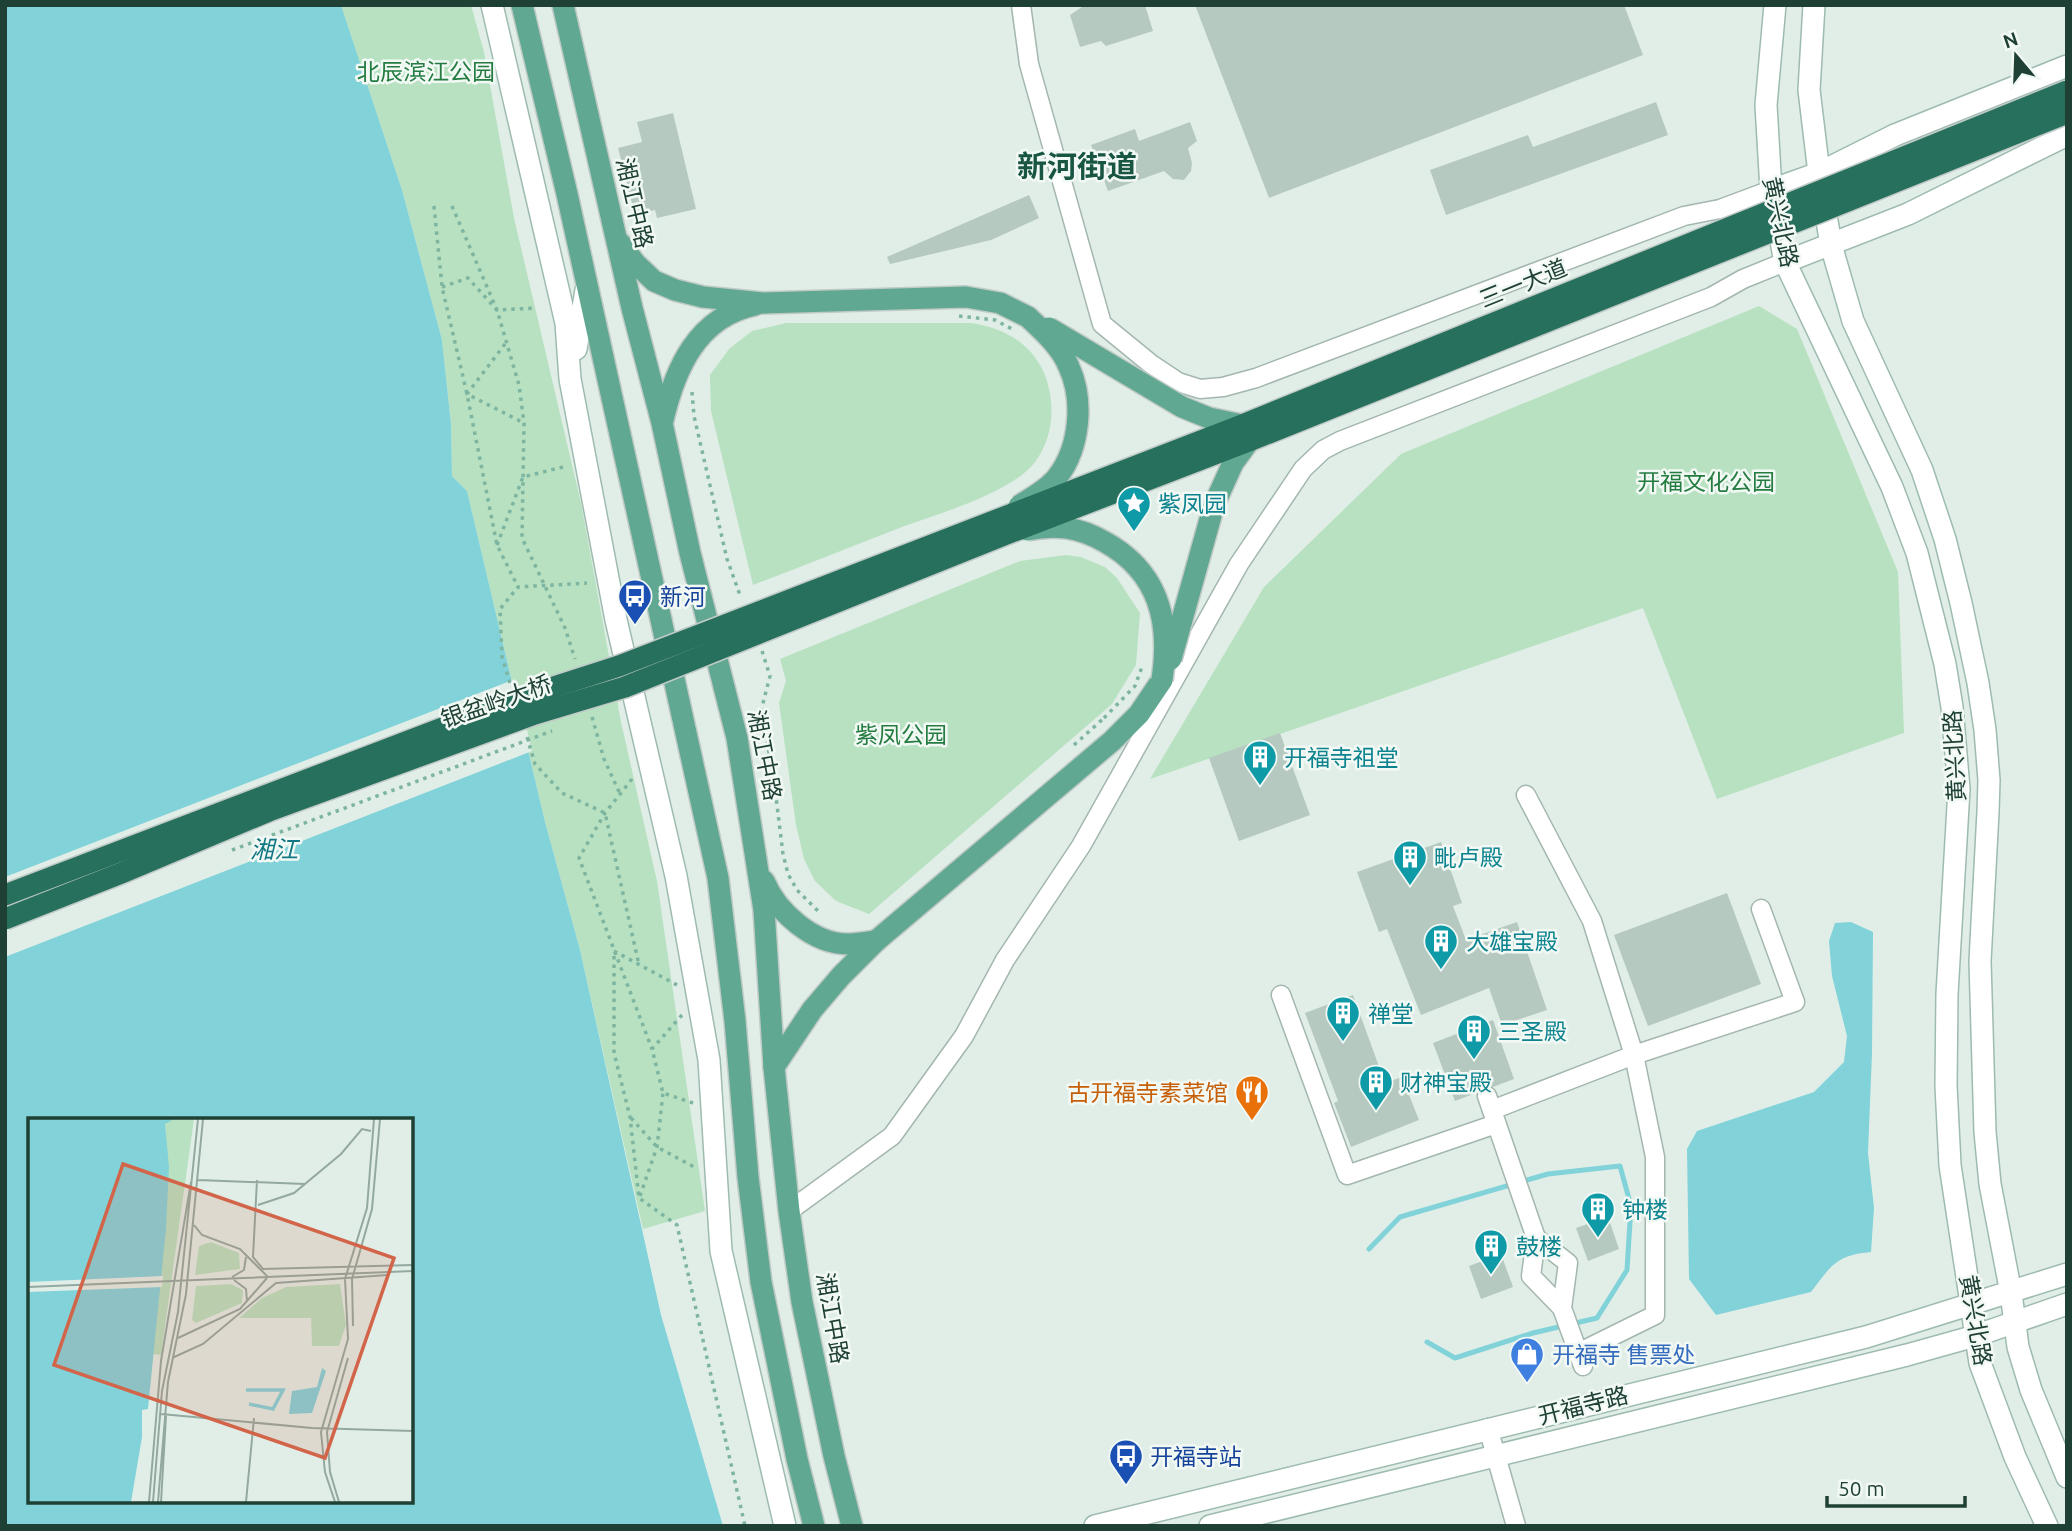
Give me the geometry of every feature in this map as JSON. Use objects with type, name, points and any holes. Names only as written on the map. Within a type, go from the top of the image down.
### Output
[{"type":"highway","name":"三一大道","points":[[1246,433],[2067,91]]},
{"type":"highway","name":"三一大道","points":[[1001,527],[2067,113]]},
{"type":"highway","name":"银盆岭大桥","points":[[5,894],[529,695],[619,666],[1001,527]]},
{"type":"highway","name":"银盆岭大桥","points":[[5,919],[269,811],[535,714],[625,687],[1001,527]]},
{"type":"main road","points":[[492,5],[566,323],[570,379],[616,620],[676,876],[709,1060],[721,1251],[785,1526]]},
{"type":"main road","points":[[522,5],[567,194],[586,290],[718,878],[761,1282],[797,1459],[814,1526]]},
{"type":"main road","name":"湘江中路","points":[[563,5],[690,553],[737,738],[764,910],[774,1068],[802,1302],[852,1526]]},
{"type":"main road","name":"黄兴北路","points":[[1774,5],[1766,105],[1772,190],[1786,262],[1896,498],[1917,553],[1945,664],[1952,707],[1959,789],[1947,995],[1947,1120],[1953,1188],[1980,1363],[2047,1526]]},
{"type":"main road","name":"黄兴北路","points":[[1814,5],[1809,90],[1831,245],[1853,321],[1931,495],[1961,603],[1978,683],[1989,780],[1986,883],[1980,961],[1984,1132],[1990,1184],[2011,1293],[2018,1347],[2031,1390],[2067,1477]]},
{"type":"main road","points":[[1772,190],[1819,173],[1895,135],[2067,66]]},
{"type":"main road","points":[[1786,262],[1908,214],[2067,135]]},
{"type":"main road","points":[[616,237],[635,263],[654,281],[703,297],[764,303],[966,297],[1000,303],[1023,325],[1059,350],[1069,366],[1077,398],[1075,433],[1070,454],[1058,476],[1001,527]]},
{"type":"main road","points":[[570,379],[586,290]]},
{"type":"main road","points":[[662,423],[670,391],[690,347],[725,316],[740,308],[764,303]]},
{"type":"main road","points":[[774,1068],[812,1010],[876,941],[1112,741],[1139,715],[1162,680],[1176,645],[1186,600],[1214,505],[1246,433],[1182,407],[1023,325]]},
{"type":"main road","points":[[1001,527],[1070,527],[1100,539],[1136,563],[1145,574],[1160,609],[1166,657],[1162,680]]},
{"type":"main road","points":[[758,865],[770,894],[801,926],[831,941],[847,944],[876,941]]},
{"type":"main road","name":"开福寺路","points":[[1096,1526],[1866,1337],[1972,1306],[2067,1274]]},
{"type":"main road","name":"开福寺路","points":[[1210,1526],[1907,1355],[1975,1336],[2067,1304]]},
{"type":"street","points":[[1021,5],[1029,64],[1102,324],[1178,382],[1200,389],[1223,387],[1256,378],[1684,216],[1720,209],[1772,190]]},
{"type":"street","points":[[789,1211],[892,1136],[964,1036],[1005,960],[1081,846],[1238,564],[1303,469],[1323,450],[1340,441],[1711,297],[1743,279],[1786,262]]},
{"type":"street","points":[[1491,1110],[1536,1238],[1531,1276],[1562,1308],[1579,1354],[1655,1315],[1655,1157],[1634,1055],[1592,922],[1526,795]]},
{"type":"street","points":[[1281,995],[1347,1175],[1491,1110],[1634,1055],[1795,1002],[1761,909]]},
{"type":"street","points":[[1536,1238],[1568,1263],[1562,1308]]},
{"type":"street","points":[[1488,1428],[1516,1526]]},
{"type":"path","points":[[434,206],[442,287],[467,394],[497,545],[519,587]]},
{"type":"path","points":[[452,206],[497,310],[519,385],[524,423],[522,538],[565,628],[577,667]]},
{"type":"path","points":[[442,287],[468,278],[497,310]]},
{"type":"path","points":[[497,310],[536,308]]},
{"type":"path","points":[[959,316],[1023,325]]},
{"type":"path","points":[[467,394],[506,343]]},
{"type":"path","points":[[467,394],[524,423]]},
{"type":"path","points":[[523,477],[586,461]]},
{"type":"path","points":[[497,545],[523,477]]},
{"type":"path","points":[[510,684],[502,657],[500,609],[519,587],[587,583]]},
{"type":"path","points":[[751,654],[764,649]]},
{"type":"path","points":[[1104,719],[1135,686],[1143,664]]},
{"type":"path","points":[[589,706],[604,759],[620,794]]},
{"type":"path","points":[[584,719],[597,714]]},
{"type":"path","points":[[229,851],[559,729]]},
{"type":"path","points":[[527,737],[535,764],[562,793],[605,813]]},
{"type":"path","points":[[632,779],[605,813],[579,858],[653,1049],[663,1093],[657,1147],[639,1198]]},
{"type":"path","points":[[605,813],[639,965]]},
{"type":"path","points":[[614,951],[679,986]]},
{"type":"path","points":[[614,951],[614,1053],[630,1117],[639,1198],[677,1225],[746,1526]]},
{"type":"path","points":[[653,1049],[685,1012]]},
{"type":"path","points":[[663,1093],[698,1104]]},
{"type":"path","points":[[630,1117],[657,1147],[699,1170]]},
{"type":"green space","name":"北辰滨江公园","points":[[341,5],[471,5],[484,52],[514,218],[581,503],[621,722],[657,881],[705,1211],[643,1229],[580,950],[545,822],[467,491],[452,476],[451,424],[442,340],[402,190]]},
{"type":"green space","name":"开福文化公园","points":[[1759,306],[1797,329],[1898,572],[1904,733],[1717,799],[1643,608],[1150,779],[1264,587],[1401,454]]},
{"type":"green space","points":[[786,323],[971,323],[1008,334],[1035,358],[1047,381],[1051,423],[1046,443],[1035,462],[1024,473],[993,492],[753,585],[711,411],[710,375],[729,349],[752,331]]},
{"type":"green space","name":"紫凤公园","points":[[1066,555],[1081,557],[1105,567],[1117,578],[1140,613],[1136,665],[1112,704],[869,914],[836,901],[815,881],[804,859],[796,825],[779,703],[786,681],[780,659],[1020,561]]},
{"type":"water","name":"湘江","points":[[5,5],[341,5],[402,190],[442,340],[451,424],[452,476],[467,491],[545,822],[580,950],[661,1315],[723,1526],[5,1526]]},
{"type":"water","points":[[1851,922],[1873,932],[1868,1153],[1874,1208],[1871,1252],[1850,1256],[1835,1263],[1811,1292],[1716,1315],[1689,1279],[1687,1149],[1697,1131],[1814,1092],[1844,1062],[1847,1036],[1832,976],[1829,941],[1835,923]]},
{"type":"pier","points":[[515,679],[532,751],[5,957],[5,877]]},
{"type":"building","points":[[1085,5],[1145,5],[1153,31],[1106,46],[1101,41],[1080,47],[1070,15]]},
{"type":"building","points":[[1195,5],[1624,5],[1643,55],[1269,198]]},
{"type":"building","points":[[1656,102],[1668,135],[1446,215],[1430,170],[1528,135],[1533,147]]},
{"type":"building","points":[[673,113],[696,209],[657,218],[655,210],[635,215],[618,148],[642,142],[637,122]]},
{"type":"building","points":[[1190,122],[1197,141],[1188,148],[1191,171],[1184,180],[1173,179],[1164,171],[1108,191],[1091,145],[1135,129],[1139,141]]},
{"type":"building","points":[[1029,195],[1039,218],[991,240],[890,264],[887,257]]},
{"type":"building","name":"开福寺祖堂","points":[[1280,733],[1310,815],[1239,841],[1209,758]]},
{"type":"building","points":[[1441,842],[1462,903],[1453,906],[1466,940],[1517,922],[1547,1010],[1502,1025],[1489,988],[1421,1015],[1387,929],[1379,932],[1357,872]]},
{"type":"building","points":[[1727,893],[1761,984],[1648,1026],[1614,935]]},
{"type":"building","points":[[1353,995],[1385,1083],[1402,1077],[1419,1120],[1351,1147],[1334,1103],[1338,1101],[1305,1013]]},
{"type":"building","name":"三圣殿","points":[[1493,1020],[1514,1079],[1493,1087],[1483,1086],[1476,1093],[1455,1101],[1433,1043]]},
{"type":"building","name":"钟楼","points":[[1608,1217],[1619,1249],[1588,1261],[1576,1228]]},
{"type":"building","name":"鼓楼","points":[[1501,1254],[1513,1287],[1481,1299],[1469,1266]]},
{"type":"waterway","points":[[1369,1249],[1400,1217],[1548,1174],[1620,1166],[1631,1206],[1627,1270],[1597,1318],[1533,1333],[1455,1358],[1427,1342]]},
{"type":"place","name":"紫凤园","points":[[1134,533]]},
{"type":"place","name":"新河","points":[[635,626]]},
{"type":"place","name":"开福寺祖堂","points":[[1260,787]]},
{"type":"place","name":"毗卢殿","points":[[1410,887]]},
{"type":"place","name":"大雄宝殿","points":[[1441,971]]},
{"type":"place","name":"禅堂","points":[[1343,1043]]},
{"type":"place","name":"三圣殿","points":[[1474,1061]]},
{"type":"place","name":"财神宝殿","points":[[1376,1112]]},
{"type":"place","name":"古开福寺素菜馆","points":[[1252,1122]]},
{"type":"place","name":"钟楼","points":[[1598,1239]]},
{"type":"place","name":"鼓楼","points":[[1491,1276]]},
{"type":"place","name":"开福寺 售票处","points":[[1527,1384]]},
{"type":"place","name":"开福寺站","points":[[1126,1486]]},
{"type":"district","name":"新河街道","points":[[1077,166]]}]
